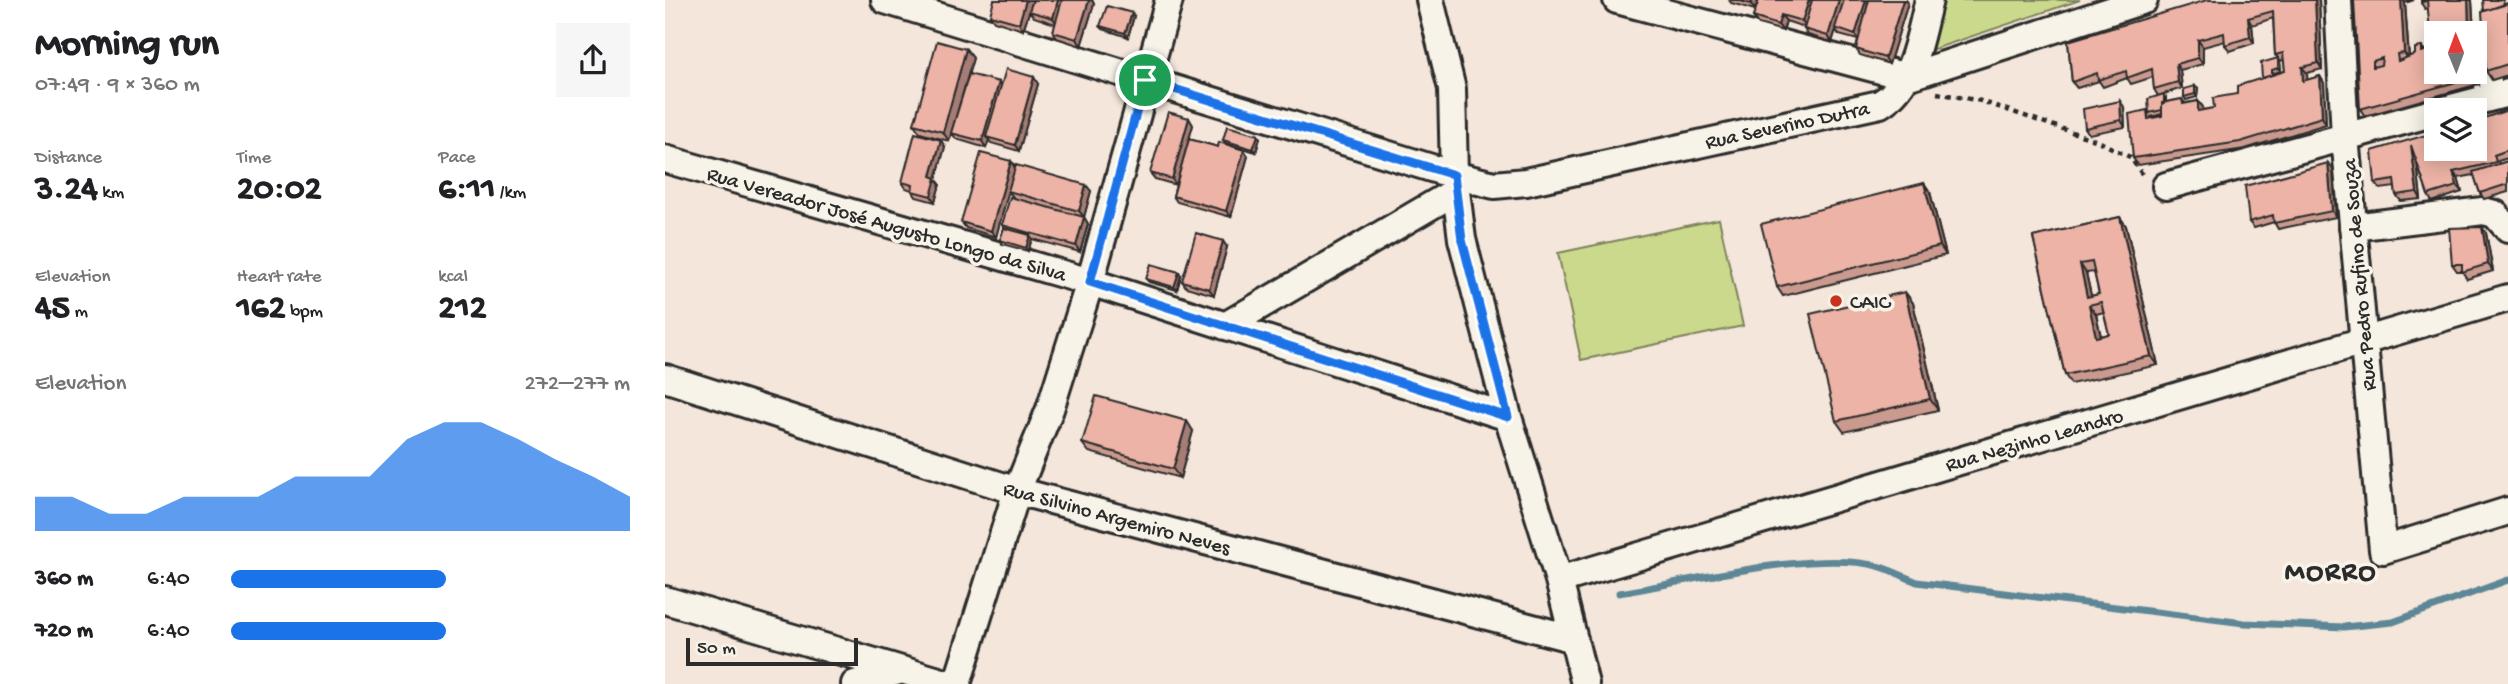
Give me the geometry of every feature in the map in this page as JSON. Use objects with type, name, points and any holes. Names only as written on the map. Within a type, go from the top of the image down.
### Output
[{"type":"street","name":"Rua Severino Dutra","points":[[885,0],[1145,80],[1455,183],[1494,185],[1526,182],[1880,104],[1896,94],[1907,77],[2144,0]]},
{"type":"street","points":[[957,684],[1017,491],[1050,409],[1090,282],[1169,0]]},
{"type":"street","points":[[1430,0],[1452,89],[1455,183],[1462,240],[1508,417],[1559,580],[1585,684]]},
{"type":"street","points":[[1617,0],[1683,9],[1907,77],[1929,0]]},
{"type":"street","name":"Rua Pedro Rufino de Souza","points":[[2338,0],[2345,137],[2383,550],[2508,511]]},
{"type":"street","points":[[2482,0],[2498,96]]},
{"type":"street","points":[[2166,186],[2424,115]]},
{"type":"street","name":"Rua Vereador José Augusto Longo da Silva","points":[[665,159],[1090,282],[1508,417]]},
{"type":"street","points":[[1225,326],[1455,183]]},
{"type":"street","points":[[2353,227],[2483,211],[2495,214],[2508,229]]},
{"type":"street","name":"Rua Nezinho Leandro","points":[[1559,580],[2508,298]]},
{"type":"street","name":"Rua Silvino Argemiro Neves","points":[[665,378],[1017,491],[1574,639]]},
{"type":"street","points":[[665,600],[949,684]]},
{"type":"street","points":[[855,684],[902,670]]},
{"type":"path","points":[[1907,77],[1943,95],[1981,101],[2098,141],[2130,157],[2151,185],[2166,186]]},
{"type":"green space","points":[[1938,0],[2080,0],[1925,52]]},
{"type":"green space","points":[[1719,219],[1743,326],[1581,360],[1558,253]]},
{"type":"building","points":[[994,0],[1026,0],[1019,23],[990,15]]},
{"type":"building","points":[[1033,0],[1058,0],[1053,18],[1029,11]]},
{"type":"building","points":[[1062,0],[1089,0],[1077,39],[1053,32]]},
{"type":"building","points":[[1759,0],[1809,0],[1802,21],[1781,15],[1778,25],[1753,17]]},
{"type":"building","points":[[1812,0],[1839,0],[1828,36],[1804,29]]},
{"type":"building","points":[[1844,0],[1866,0],[1855,35],[1835,28]]},
{"type":"building","points":[[1869,0],[1903,0],[1885,58],[1856,49]]},
{"type":"building","points":[[2207,0],[2315,0],[2318,63],[2302,67],[2303,81],[2320,76],[2322,117],[2240,142],[2133,158],[2129,114],[2147,110],[2148,119],[2162,116],[2162,103],[2182,99],[2183,104],[2198,101],[2198,111],[2214,108],[2213,98],[2237,94],[2237,86],[2285,71],[2283,53],[2275,55],[2273,11],[2248,18],[2250,37],[2225,45],[2224,33],[2198,40],[2198,58],[2176,64],[2178,82],[2154,89],[2152,69],[2127,78],[2126,71],[2098,80],[2097,73],[2072,82],[2068,41]]},
{"type":"building","points":[[2354,0],[2401,0],[2404,53],[2397,54],[2398,61],[2415,54],[2415,48],[2422,47],[2424,84],[2449,84],[2360,109]],"holes":[[[2382,58],[2381,65],[2373,67],[2373,61]]]},
{"type":"building","points":[[2427,0],[2468,0],[2469,21],[2429,21]]},
{"type":"building","points":[[2483,0],[2503,0],[2504,5],[2484,11]]},
{"type":"building","points":[[2508,3],[2508,64],[2487,71],[2487,21],[2483,21],[2482,12]]},
{"type":"building","points":[[1107,6],[1132,13],[1125,33],[1100,26]]},
{"type":"building","points":[[937,41],[966,49],[943,132],[914,124]]},
{"type":"building","points":[[2278,58],[2278,68],[2272,70],[2272,75],[2262,78],[2261,63]]},
{"type":"building","points":[[1006,69],[1034,77],[1015,145],[986,137]]},
{"type":"building","points":[[969,74],[999,82],[982,141],[951,133]]},
{"type":"building","points":[[2195,86],[2195,94],[2184,97],[2184,89]]},
{"type":"building","points":[[2164,94],[2162,110],[2149,113],[2148,99]]},
{"type":"building","points":[[2120,101],[2121,120],[2085,128],[2083,109]]},
{"type":"building","points":[[2508,110],[2508,150],[2494,155],[2496,162],[2453,172],[2457,186],[2428,195],[2411,145],[2417,192],[2396,195],[2394,180],[2375,183],[2372,151],[2424,136],[2424,161],[2487,161],[2487,117]]},
{"type":"building","points":[[1168,112],[1189,118],[1172,179],[1150,173]]},
{"type":"building","points":[[1227,126],[1258,135],[1253,149],[1223,140]]},
{"type":"building","points":[[915,133],[941,140],[931,176],[936,178],[931,196],[912,191],[913,185],[902,182]]},
{"type":"building","points":[[1189,139],[1218,147],[1219,142],[1244,150],[1226,211],[1173,196]]},
{"type":"building","points":[[981,153],[1011,161],[991,231],[961,222]]},
{"type":"building","points":[[2508,161],[2508,184],[2480,193],[2473,172]]},
{"type":"building","points":[[2328,163],[2332,211],[2274,223],[2273,215],[2249,222],[2245,186]]},
{"type":"building","points":[[1016,165],[1086,185],[1079,211],[1008,191]]},
{"type":"building","points":[[1924,183],[1940,246],[1777,287],[1761,224]]},
{"type":"building","points":[[1010,197],[1084,217],[1076,246],[1002,225]]},
{"type":"building","points":[[2120,217],[2151,356],[2065,375],[2033,237]],"holes":[[[2092,262],[2099,294],[2087,297],[2080,264]],[[2101,302],[2109,334],[2096,337],[2089,305]]]},
{"type":"building","points":[[2482,227],[2488,264],[2462,272],[2462,264],[2452,264],[2449,228]]},
{"type":"building","points":[[1004,228],[1030,235],[1026,248],[1000,240]]},
{"type":"building","points":[[1196,233],[1223,241],[1209,289],[1182,281]]},
{"type":"building","points":[[1151,264],[1179,272],[1174,287],[1146,279]]},
{"type":"building","points":[[1905,292],[1930,399],[1836,421],[1810,314]]},
{"type":"building","points":[[1096,396],[1187,421],[1173,469],[1082,443]]},
{"type":"waterway","points":[[1619,593],[1788,564],[1854,562],[1881,567],[1917,582],[2244,623],[2344,627],[2393,622],[2508,580]]},
{"type":"place","name":"CAIC","points":[[1836,301]]},
{"type":"district","name":"MORRO","points":[[2331,569]]},
{"type":"route","points":[[1145,80],[1454,175],[1462,240],[1508,417],[1090,282],[1145,80]]}]
